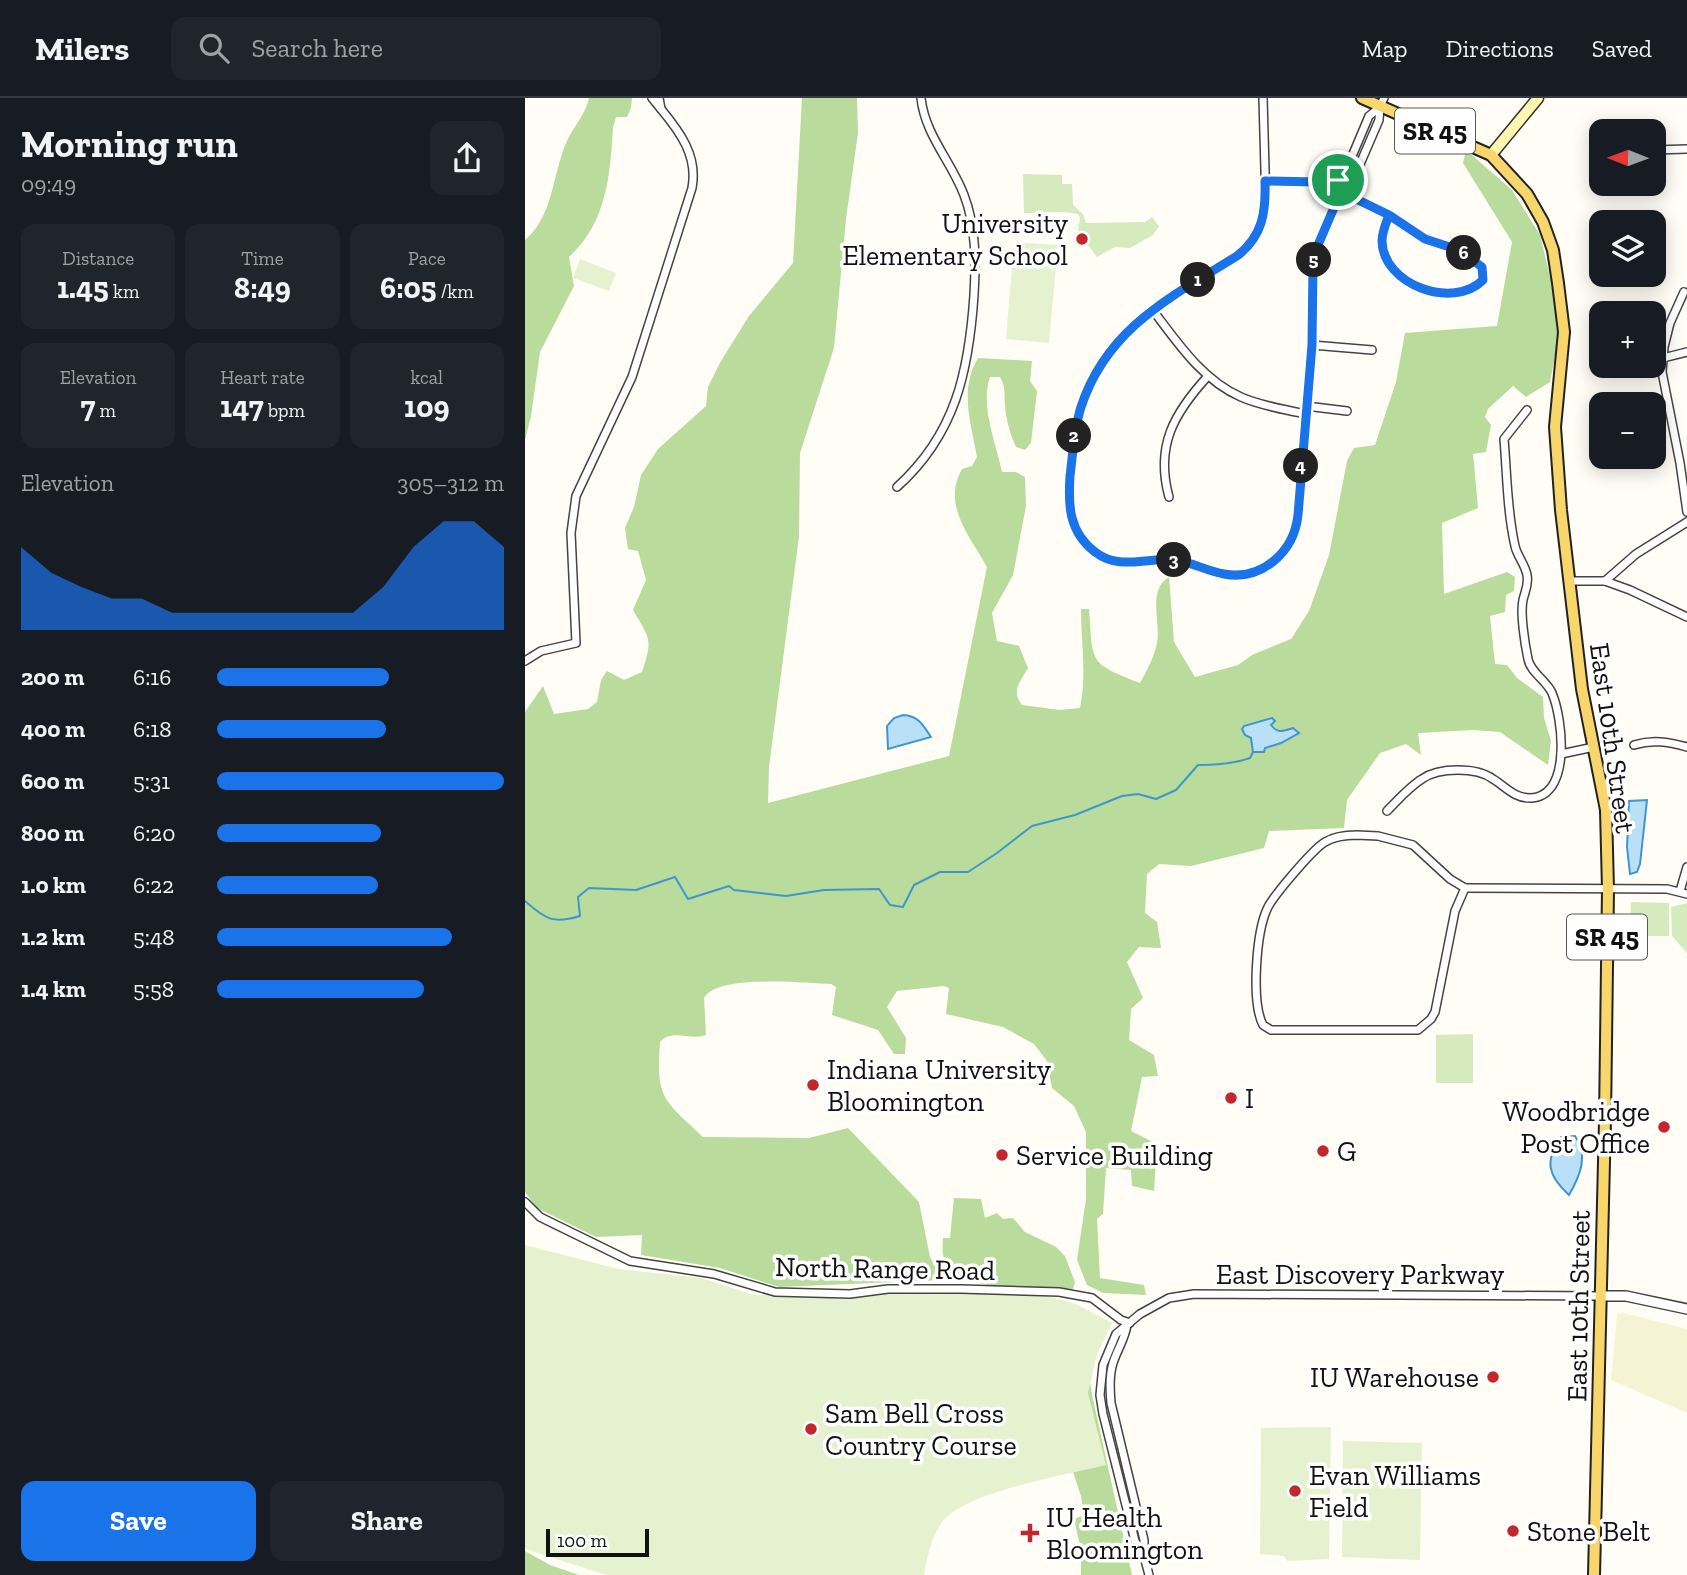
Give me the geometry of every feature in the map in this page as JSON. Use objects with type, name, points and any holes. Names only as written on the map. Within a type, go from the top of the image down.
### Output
[{"type":"main road","name":"East 10th Street","points":[[1362,98],[1382,102],[1491,155],[1527,194],[1553,250],[1564,332],[1555,428],[1569,581],[1580,675],[1606,810],[1608,889],[1594,1575]]},
{"type":"main road","points":[[1491,155],[1538,98]]},
{"type":"street","points":[[525,661],[550,648],[576,643],[571,533],[576,496],[632,377],[692,188],[692,158],[681,135],[652,98]]},
{"type":"street","points":[[659,98],[661,108]]},
{"type":"street","points":[[897,487],[931,448],[952,410],[967,367],[974,298],[975,250],[971,218],[964,194],[930,130],[921,98]]},
{"type":"street","points":[[1263,98],[1264,216],[1258,232],[1250,245],[1237,256],[1152,309],[1131,327],[1105,357],[1089,387],[1077,422],[1069,493],[1070,512],[1079,536],[1098,554],[1128,564],[1177,560],[1234,575],[1251,573],[1272,563],[1287,547],[1297,524],[1312,345],[1315,258],[1336,203]]},
{"type":"street","points":[[1342,180],[1369,116],[1382,102]]},
{"type":"street","points":[[1352,197],[1351,184],[1379,120],[1382,102]]},
{"type":"street","points":[[1666,150],[1687,149]]},
{"type":"street","points":[[1330,187],[1342,180],[1351,184]]},
{"type":"street","points":[[1265,181],[1317,182],[1330,187]]},
{"type":"street","points":[[1330,187],[1331,198],[1336,203],[1345,203],[1352,197]]},
{"type":"street","points":[[1352,197],[1389,215],[1425,239],[1459,250],[1473,258],[1483,269],[1483,280],[1470,288],[1448,293],[1426,290],[1401,277],[1388,262],[1383,248],[1383,232],[1389,215]]},
{"type":"street","points":[[1666,343],[1670,323],[1684,292]]},
{"type":"street","points":[[1152,309],[1208,376],[1243,398],[1305,410],[1347,411]]},
{"type":"street","points":[[1312,345],[1372,350]]},
{"type":"street","points":[[1666,357],[1687,352]]},
{"type":"street","points":[[1169,498],[1164,467],[1168,435],[1184,403],[1208,376]]},
{"type":"street","points":[[1663,378],[1687,512]]},
{"type":"street","points":[[1387,811],[1422,778],[1434,773],[1480,771],[1513,795],[1529,798],[1542,796],[1554,786],[1559,773],[1561,754],[1557,705],[1551,689],[1528,663],[1522,602],[1528,577],[1515,549],[1506,464],[1504,439],[1527,410]]},
{"type":"street","points":[[1605,581],[1647,546],[1687,522]]},
{"type":"street","points":[[1569,581],[1605,581],[1687,617]]},
{"type":"street","points":[[1634,745],[1663,740],[1687,747]]},
{"type":"street","points":[[1561,754],[1594,747]]},
{"type":"street","points":[[1465,888],[1455,911],[1435,1012],[1418,1030],[1271,1030],[1263,1025],[1257,1008],[1258,944],[1264,918],[1269,905],[1326,841],[1357,835],[1378,836],[1413,845],[1450,879],[1465,888],[1667,889],[1684,892],[1687,867]]},
{"type":"street","name":"North Range Road","points":[[525,1202],[540,1217],[630,1261],[714,1273],[775,1292],[850,1294],[888,1289],[961,1289],[1059,1292],[1092,1298],[1128,1324]]},
{"type":"street","name":"East Discovery Parkway","points":[[1128,1324],[1153,1305],[1169,1298],[1194,1294],[1601,1296]]},
{"type":"street","points":[[1601,1296],[1626,1296],[1687,1309]]},
{"type":"street","points":[[1128,1324],[1112,1364],[1111,1404],[1144,1539],[1144,1556],[1149,1575]]},
{"type":"shaded area","points":[[1623,1313],[1687,1329],[1687,1413],[1611,1380],[1617,1314]]},
{"type":"green space","points":[[589,98],[632,98],[631,108],[627,117],[616,117],[608,180],[599,213],[582,243],[569,257],[574,286],[540,352],[525,440],[525,240],[542,219],[567,141]]},
{"type":"green space","points":[[802,98],[857,98],[858,133],[846,219],[834,348],[800,453],[799,536],[769,767],[768,803],[949,756],[987,567],[960,520],[955,495],[962,469],[972,466],[977,457],[968,394],[972,370],[978,358],[1032,361],[1030,381],[1037,391],[1031,443],[1025,450],[1016,447],[1012,437],[1000,377],[990,377],[987,388],[990,424],[1002,472],[1016,472],[1025,477],[1026,506],[1013,575],[992,613],[997,641],[1019,646],[1028,668],[1017,691],[1022,705],[1060,710],[1080,708],[1083,671],[1081,609],[1089,609],[1091,641],[1097,659],[1111,671],[1140,683],[1157,643],[1158,590],[1169,577],[1174,642],[1195,677],[1238,665],[1252,655],[1291,639],[1309,611],[1329,555],[1347,461],[1354,448],[1375,445],[1396,382],[1405,333],[1497,326],[1512,242],[1463,163],[1466,150],[1512,190],[1540,235],[1553,289],[1558,341],[1550,382],[1526,397],[1513,386],[1488,409],[1485,417],[1491,425],[1486,452],[1473,454],[1478,508],[1442,523],[1444,594],[1507,572],[1515,577],[1514,591],[1506,595],[1505,612],[1490,616],[1495,664],[1507,665],[1517,678],[1543,697],[1544,718],[1551,741],[1548,765],[1500,732],[1473,730],[1418,733],[1421,755],[1406,744],[1380,753],[1347,800],[1344,828],[1269,831],[1264,848],[1191,866],[1159,864],[1147,874],[1145,913],[1157,922],[1161,948],[1139,947],[1127,962],[1143,998],[1131,1009],[1129,1040],[1154,1055],[1158,1076],[1142,1077],[1131,1131],[1157,1144],[1154,1191],[1132,1186],[1131,1170],[1106,1168],[1103,1214],[1097,1219],[1100,1278],[1144,1285],[1146,1295],[1103,1293],[1087,1285],[1077,1260],[1086,1199],[1086,1132],[1074,1106],[1052,1088],[1047,1061],[1034,1044],[1003,1027],[946,1014],[949,988],[944,986],[897,991],[887,1007],[906,1038],[905,1054],[894,1054],[878,1030],[832,1015],[836,987],[831,984],[763,982],[743,983],[712,990],[704,998],[706,1035],[676,1035],[665,1038],[660,1042],[659,1061],[661,1088],[665,1097],[703,1137],[809,1138],[848,1128],[919,1202],[930,1257],[942,1280],[779,1287],[720,1268],[641,1255],[642,1235],[596,1237],[537,1208],[525,1192],[525,712],[543,686],[554,714],[588,709],[597,702],[601,680],[607,671],[624,680],[642,672],[648,652],[648,640],[633,610],[646,580],[638,551],[628,549],[625,528],[634,507],[641,475],[658,449],[706,406],[708,387],[721,361],[749,316],[793,263]],"holes":[[[1271,725],[1280,732],[1298,733],[1274,745],[1263,746],[1242,729]]]},
{"type":"green space","points":[[1023,174],[1062,175],[1062,184],[1072,184],[1073,205],[1083,214],[1086,223],[1145,222],[1152,217],[1159,226],[1153,235],[1130,248],[1115,247],[1097,257],[1078,231],[1078,214],[1024,213]]},
{"type":"green space","points":[[1014,242],[1058,245],[1049,343],[1006,339]]},
{"type":"green space","points":[[580,259],[616,273],[609,291],[573,278]]},
{"type":"green space","points":[[1631,902],[1669,903],[1669,936],[1630,936]]},
{"type":"green space","points":[[1687,903],[1687,953],[1672,936],[1671,907]]},
{"type":"green space","points":[[1473,1034],[1473,1083],[1436,1083],[1436,1035]]},
{"type":"green space","points":[[954,1198],[981,1199],[985,1218],[997,1213],[1003,1219],[1013,1218],[1025,1232],[1056,1247],[1065,1256],[1075,1282],[1073,1289],[1003,1287],[968,1279],[955,1271],[943,1255],[943,1238],[950,1238]]},
{"type":"green space","name":"Sam Bell Cross Country Course","points":[[525,1245],[618,1269],[701,1278],[754,1295],[1036,1293],[1076,1304],[1112,1323],[1097,1354],[1088,1393],[1106,1465],[1023,1484],[962,1507],[948,1516],[938,1528],[924,1575],[606,1575],[525,1549]]},
{"type":"green space","points":[[1088,1367],[1132,1575],[1081,1575],[1081,1550],[1074,1519],[1084,1515],[1081,1496],[1067,1453]]},
{"type":"green space","name":"Evan Williams Field","points":[[1331,1427],[1329,1559],[1287,1561],[1284,1556],[1260,1554],[1261,1428]]},
{"type":"green space","points":[[1343,1441],[1422,1443],[1420,1560],[1342,1557]]},
{"type":"green space","points":[[525,1551],[550,1565],[579,1575],[525,1575]]},
{"type":"water","points":[[903,715],[917,719],[931,737],[888,749],[887,726],[894,718]]},
{"type":"water","points":[[1272,718],[1275,721],[1271,725],[1276,730],[1293,728],[1299,733],[1265,748],[1264,752],[1253,752],[1251,738],[1245,735],[1242,729],[1244,726]]},
{"type":"water","points":[[1647,800],[1640,864],[1637,872],[1630,874],[1627,847],[1629,801]]},
{"type":"water","points":[[1575,1136],[1582,1151],[1582,1158],[1577,1180],[1569,1195],[1553,1175],[1551,1161],[1561,1137]]},
{"type":"waterway","points":[[525,901],[545,916],[563,920],[580,916],[578,897],[589,888],[636,890],[675,877],[688,899],[729,886],[734,890],[786,896],[824,890],[879,889],[890,905],[903,907],[914,885],[940,872],[968,872],[1032,826],[1075,815],[1122,796],[1138,794],[1156,799],[1176,790],[1198,765],[1237,762],[1250,758],[1253,752]]},
{"type":"place","name":"University Elementary School","points":[[1082,239]]},
{"type":"place","name":"Indiana University Bloomington","points":[[813,1085]]},
{"type":"place","name":"I","points":[[1231,1098]]},
{"type":"place","name":"Woodbridge Post Office","points":[[1664,1127]]},
{"type":"place","name":"G","points":[[1323,1151]]},
{"type":"place","name":"Service Building","points":[[1002,1155]]},
{"type":"place","name":"IU Warehouse","points":[[1493,1377]]},
{"type":"place","name":"Sam Bell Cross Country Course","points":[[811,1429]]},
{"type":"place","name":"Evan Williams Field","points":[[1295,1491]]},
{"type":"place","name":"Stone Belt","points":[[1513,1531]]},
{"type":"place","name":"IU Health Bloomington","points":[[1030,1533]]},
{"type":"route","points":[[1338,180],[1330,187],[1317,182],[1265,181],[1264,216],[1250,245],[1237,256],[1152,309],[1131,327],[1105,357],[1080,408],[1069,493],[1074,527],[1079,536],[1098,554],[1128,564],[1169,559],[1225,574],[1242,575],[1267,566],[1287,547],[1298,515],[1312,345],[1313,265],[1318,245],[1336,203],[1345,203],[1352,197],[1389,215],[1425,239],[1459,250],[1482,267],[1483,280],[1470,288],[1448,293],[1426,290],[1401,277],[1388,262],[1383,248],[1383,232],[1389,215],[1352,197],[1351,184],[1338,180]]}]
